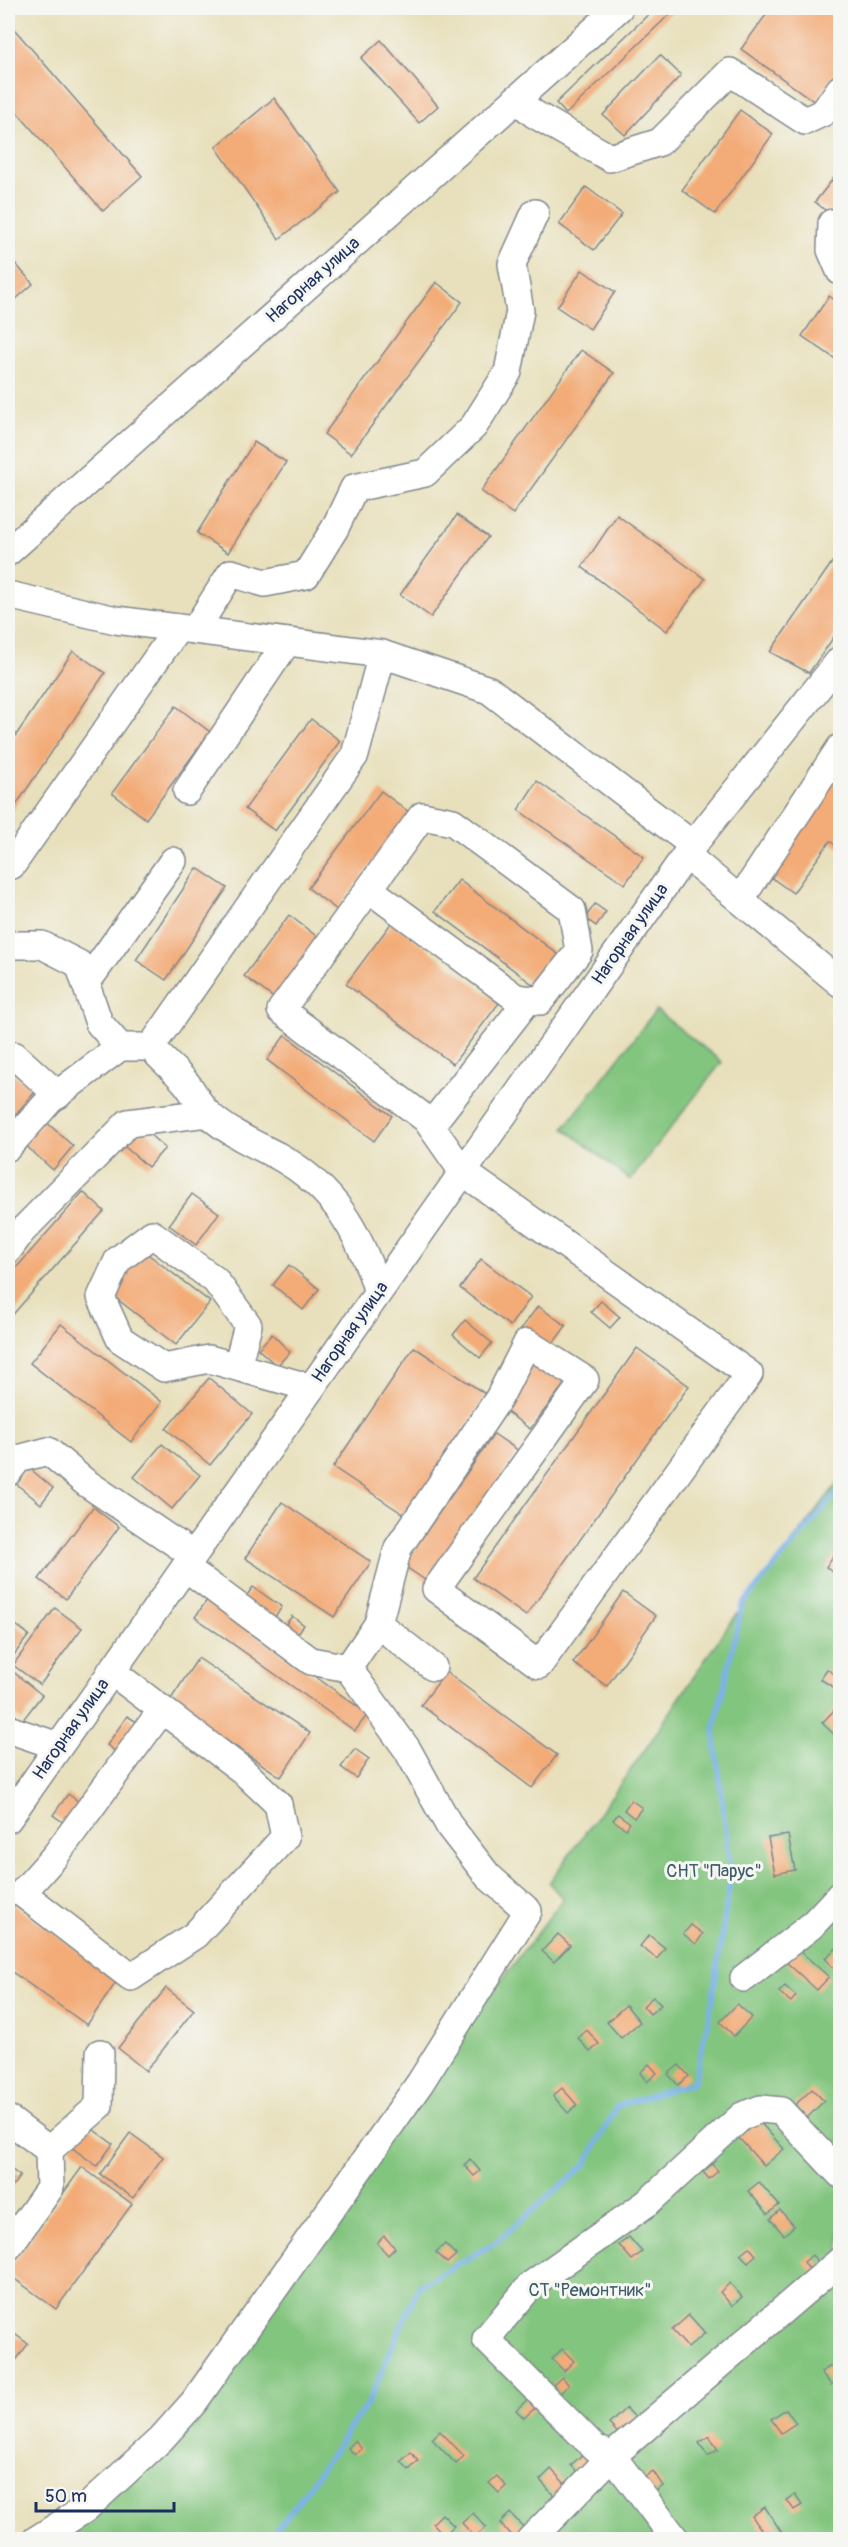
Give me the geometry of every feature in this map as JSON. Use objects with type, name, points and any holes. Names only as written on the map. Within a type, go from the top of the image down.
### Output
[{"type":"street","name":"Нагорная улица","points":[[8,552],[619,8]]},
{"type":"street","points":[[516,99],[534,114],[610,158],[660,142],[730,72],[805,121],[824,112],[840,89]]},
{"type":"street","points":[[8,862],[12,865],[186,629],[231,573],[265,582],[306,575],[335,528],[354,488],[425,473],[474,426],[508,372],[520,311],[512,264],[535,213]]},
{"type":"street","points":[[832,223],[831,250],[840,271]]},
{"type":"street","points":[[8,595],[116,620],[382,654],[489,690],[690,850],[740,900],[840,983]]},
{"type":"street","points":[[187,791],[288,642]]},
{"type":"street","points":[[151,1047],[355,755],[382,654]]},
{"type":"street","name":"Нагорная улица","points":[[8,1819],[690,850],[840,660]]},
{"type":"street","points":[[740,900],[840,748]]},
{"type":"street","points":[[348,1668],[378,1624],[398,1548],[499,1398],[527,1343],[585,1380],[436,1589],[539,1665],[749,1374],[463,1172],[426,1119],[281,1010],[369,889],[423,816],[453,822],[572,910],[579,951],[540,1001],[516,998],[369,889]]},
{"type":"street","points":[[87,982],[173,861]]},
{"type":"street","points":[[8,945],[42,945],[80,964],[99,1023],[120,1047]]},
{"type":"street","points":[[431,1125],[528,999]]},
{"type":"street","points":[[8,1147],[58,1095],[120,1047],[151,1047],[187,1083],[207,1113],[243,1138],[281,1158],[326,1191],[355,1230],[368,1259],[378,1292]]},
{"type":"street","points":[[8,1059],[15,1056],[58,1095]]},
{"type":"street","points":[[8,1250],[22,1231],[128,1123],[207,1113]]},
{"type":"street","points":[[237,1367],[248,1325],[215,1280],[152,1234],[118,1260],[101,1297],[120,1339],[164,1368],[208,1359],[311,1388]]},
{"type":"street","points":[[8,1472],[18,1460],[48,1451],[189,1561],[311,1661],[348,1668],[408,1749],[450,1827],[488,1876],[528,1911],[420,2083],[194,2402],[161,2439],[85,2509],[36,2540]]},
{"type":"street","points":[[378,1624],[433,1667]]},
{"type":"street","points":[[111,1671],[242,1770],[278,1804],[285,1837],[195,1935],[131,1977],[22,1893],[55,1857],[162,1710]]},
{"type":"street","points":[[8,1729],[58,1746]]},
{"type":"street","points":[[744,1978],[811,1926],[840,1896]]},
{"type":"street","points":[[49,2150],[99,2106],[100,2053]]},
{"type":"street","points":[[676,2540],[612,2456],[595,2448],[486,2339],[531,2285],[647,2203],[742,2116],[761,2109],[781,2111],[840,2174]]},
{"type":"street","points":[[8,2119],[49,2150]]},
{"type":"street","points":[[8,2247],[50,2188],[49,2150]]},
{"type":"street","points":[[530,2540],[612,2456],[840,2261]]},
{"type":"green space","points":[[656,1010],[722,1062],[630,1180],[564,1128]]},
{"type":"green space","name":"СТ \"Ремонтник\"","points":[[840,1480],[840,2539],[47,2540],[120,2483],[563,1899],[549,1883],[647,1747],[725,1630]]},
{"type":"building","points":[[655,8],[676,8],[566,114],[556,103]]},
{"type":"building","points":[[771,8],[840,8],[840,67],[815,102],[741,49]]},
{"type":"building","points":[[8,22],[142,176],[103,211],[8,102]]},
{"type":"building","points":[[381,40],[438,106],[419,123],[361,58]]},
{"type":"building","points":[[660,55],[681,75],[625,135],[603,115]]},
{"type":"building","points":[[274,98],[340,192],[279,239],[216,147]]},
{"type":"building","points":[[740,110],[773,134],[715,214],[682,190]]},
{"type":"building","points":[[840,170],[840,222],[815,202]]},
{"type":"building","points":[[586,187],[622,214],[594,250],[559,224]]},
{"type":"building","points":[[8,255],[33,284],[8,306]]},
{"type":"building","points":[[582,270],[615,292],[590,329],[557,307]]},
{"type":"building","points":[[436,282],[462,302],[351,454],[324,434]]},
{"type":"building","points":[[829,296],[840,304],[840,362],[802,336]]},
{"type":"building","points":[[581,350],[614,373],[513,514],[481,491]]},
{"type":"building","points":[[254,442],[286,462],[228,553],[197,533]]},
{"type":"building","points":[[457,515],[488,537],[431,617],[400,595]]},
{"type":"building","points":[[617,515],[705,579],[667,631],[582,567]]},
{"type":"building","points":[[840,551],[840,628],[809,673],[770,652]]},
{"type":"building","points":[[73,651],[105,673],[8,817],[8,747]]},
{"type":"building","points":[[176,706],[210,732],[146,819],[112,793]]},
{"type":"building","points":[[311,719],[340,741],[275,831],[245,809]]},
{"type":"building","points":[[840,765],[840,849],[830,841],[793,893],[765,873]]},
{"type":"building","points":[[537,781],[644,857],[625,884],[518,810]]},
{"type":"building","points":[[381,791],[410,813],[337,910],[308,888]]},
{"type":"building","points":[[197,868],[227,888],[166,980],[136,960]]},
{"type":"building","points":[[459,880],[563,958],[539,989],[435,911]]},
{"type":"building","points":[[595,904],[606,912],[596,926],[585,918]]},
{"type":"building","points":[[289,915],[320,939],[275,999],[244,976]]},
{"type":"building","points":[[392,922],[499,1003],[453,1064],[346,984]]},
{"type":"building","points":[[285,1035],[392,1116],[374,1141],[267,1060]]},
{"type":"building","points":[[8,1069],[35,1092],[8,1123]]},
{"type":"building","points":[[44,1120],[73,1146],[53,1170],[24,1144]]},
{"type":"building","points":[[141,1127],[165,1148],[148,1167],[124,1146]]},
{"type":"building","points":[[83,1192],[104,1211],[8,1320],[8,1277]]},
{"type":"building","points":[[192,1194],[219,1213],[196,1245],[169,1225]]},
{"type":"building","points":[[140,1248],[210,1302],[176,1345],[107,1291]]},
{"type":"building","points":[[481,1259],[531,1297],[510,1326],[460,1288]]},
{"type":"building","points":[[289,1265],[319,1289],[303,1310],[273,1285]]},
{"type":"building","points":[[601,1301],[620,1317],[610,1328],[591,1312]]},
{"type":"building","points":[[538,1306],[566,1326],[549,1349],[521,1329]]},
{"type":"building","points":[[465,1320],[492,1343],[480,1358],[453,1335]]},
{"type":"building","points":[[61,1324],[162,1402],[131,1442],[30,1363]]},
{"type":"building","points":[[272,1334],[290,1352],[277,1366],[258,1349]]},
{"type":"building","points":[[414,1347],[487,1395],[406,1516],[333,1467]]},
{"type":"building","points":[[637,1348],[689,1386],[526,1616],[473,1578]]},
{"type":"building","points":[[536,1359],[566,1382],[530,1429],[500,1407]]},
{"type":"building","points":[[209,1378],[252,1414],[210,1465],[166,1429]]},
{"type":"building","points":[[494,1434],[519,1451],[428,1582],[403,1565]]},
{"type":"building","points":[[162,1444],[200,1475],[172,1509],[134,1477]]},
{"type":"building","points":[[28,1467],[53,1488],[41,1504],[15,1483]]},
{"type":"building","points":[[282,1502],[371,1562],[334,1617],[245,1558]]},
{"type":"building","points":[[93,1507],[119,1527],[66,1599],[39,1579]]},
{"type":"building","points":[[835,1553],[840,1557],[840,1577],[826,1567]]},
{"type":"building","points":[[253,1587],[282,1607],[270,1624],[241,1603]]},
{"type":"building","points":[[623,1592],[656,1616],[607,1686],[573,1663]]},
{"type":"building","points":[[207,1600],[368,1714],[355,1731],[195,1617]]},
{"type":"building","points":[[55,1608],[82,1628],[40,1685],[13,1665]]},
{"type":"building","points":[[292,1616],[304,1625],[291,1643],[279,1634]]},
{"type":"building","points":[[8,1619],[29,1635],[8,1663]]},
{"type":"building","points":[[198,1658],[310,1733],[281,1777],[169,1702]]},
{"type":"building","points":[[827,1669],[840,1678],[838,1690],[820,1679]]},
{"type":"building","points":[[11,1670],[42,1695],[22,1721],[8,1709],[8,1675]]},
{"type":"building","points":[[446,1672],[557,1755],[532,1788],[421,1705]]},
{"type":"building","points":[[840,1704],[840,1740],[822,1723]]},
{"type":"building","points":[[127,1716],[137,1722],[116,1752],[107,1745]]},
{"type":"building","points":[[355,1749],[369,1759],[356,1778],[341,1767]]},
{"type":"building","points":[[68,1794],[82,1804],[67,1825],[53,1815]]},
{"type":"building","points":[[631,1800],[642,1808],[634,1818],[624,1810]]},
{"type":"building","points":[[618,1814],[630,1823],[626,1829],[613,1820]]},
{"type":"building","points":[[788,1835],[795,1870],[775,1874],[768,1838]]},
{"type":"building","points":[[8,1901],[119,1978],[87,2025],[8,1969]]},
{"type":"building","points":[[691,1925],[703,1934],[696,1944],[683,1934]]},
{"type":"building","points":[[558,1934],[570,1945],[554,1962],[542,1951]]},
{"type":"building","points":[[649,1935],[665,1948],[657,1959],[640,1946]]},
{"type":"building","points":[[840,1945],[840,1976],[825,1958]]},
{"type":"building","points":[[798,1949],[829,1977],[817,1990],[786,1962]]},
{"type":"building","points":[[785,1986],[796,1996],[791,2002],[779,1992]]},
{"type":"building","points":[[166,1988],[194,2010],[146,2071],[118,2048]]},
{"type":"building","points":[[653,1997],[661,2005],[650,2014],[643,2006]]},
{"type":"building","points":[[737,2004],[752,2017],[734,2036],[720,2022]]},
{"type":"building","points":[[626,2005],[640,2022],[621,2038],[607,2022]]},
{"type":"building","points":[[587,2030],[599,2044],[590,2052],[578,2038]]},
{"type":"building","points":[[649,2064],[657,2073],[647,2082],[640,2073]]},
{"type":"building","points":[[679,2065],[689,2076],[678,2085],[668,2074]]},
{"type":"building","points":[[562,2088],[577,2105],[568,2113],[553,2096]]},
{"type":"building","points":[[812,2089],[824,2101],[807,2118],[795,2105]]},
{"type":"building","points":[[758,2120],[784,2149],[764,2166],[738,2137]]},
{"type":"building","points":[[87,2125],[113,2144],[97,2166],[71,2147]]},
{"type":"building","points":[[130,2133],[163,2157],[133,2198],[100,2174]]},
{"type":"building","points":[[470,2159],[480,2171],[474,2176],[464,2165]]},
{"type":"building","points":[[712,2164],[718,2171],[709,2179],[703,2172]]},
{"type":"building","points":[[8,2167],[20,2176],[8,2192]]},
{"type":"building","points":[[82,2167],[132,2204],[56,2309],[8,2274],[8,2270]]},
{"type":"building","points":[[759,2182],[779,2205],[768,2214],[748,2191]]},
{"type":"building","points":[[780,2210],[794,2226],[784,2235],[770,2219]]},
{"type":"building","points":[[384,2236],[395,2248],[388,2255],[377,2243]]},
{"type":"building","points":[[629,2237],[642,2252],[632,2260],[619,2245]]},
{"type":"building","points":[[445,2244],[456,2255],[447,2263],[436,2252]]},
{"type":"building","points":[[749,2247],[756,2255],[748,2262],[740,2254]]},
{"type":"building","points":[[812,2255],[823,2268],[815,2275],[804,2262]]},
{"type":"building","points":[[730,2283],[742,2297],[732,2306],[720,2292]]},
{"type":"building","points":[[689,2315],[705,2333],[688,2348],[672,2330]]},
{"type":"building","points":[[8,2329],[28,2344],[9,2370],[8,2369]]},
{"type":"building","points":[[562,2349],[574,2361],[564,2371],[552,2359]]},
{"type":"building","points":[[831,2366],[840,2379],[831,2385],[821,2372]]},
{"type":"building","points":[[562,2377],[569,2385],[560,2393],[553,2385]]},
{"type":"building","points":[[528,2399],[536,2407],[524,2418],[516,2410]]},
{"type":"building","points":[[626,2408],[642,2424],[625,2440],[609,2424]]},
{"type":"building","points":[[786,2409],[796,2423],[781,2433],[771,2419]]},
{"type":"building","points":[[440,2431],[464,2456],[456,2464],[432,2439]]},
{"type":"building","points":[[709,2436],[718,2450],[708,2456],[699,2443]]},
{"type":"building","points":[[355,2441],[362,2449],[355,2455],[348,2448]]},
{"type":"building","points":[[411,2452],[418,2461],[409,2470],[401,2461]]},
{"type":"building","points":[[583,2454],[594,2466],[582,2477],[571,2465]]},
{"type":"building","points":[[551,2469],[568,2487],[556,2498],[540,2480]]},
{"type":"building","points":[[653,2471],[663,2486],[653,2493],[643,2478]]},
{"type":"building","points":[[497,2476],[506,2486],[499,2493],[489,2483]]},
{"type":"building","points":[[795,2495],[802,2505],[794,2510],[787,2500]]},
{"type":"building","points":[[765,2507],[782,2533],[773,2540],[768,2540],[752,2516]]},
{"type":"building","points":[[473,2513],[486,2527],[475,2537],[462,2523]]},
{"type":"building","points":[[510,2513],[527,2531],[519,2540],[515,2540],[500,2523]]},
{"type":"building","points":[[442,2514],[454,2526],[444,2535],[433,2523]]},
{"type":"waterway","points":[[267,2540],[287,2517],[369,2401],[419,2286],[495,2243],[586,2164],[617,2106],[694,2082],[712,2003],[731,1874],[714,1731],[742,1605],[840,1489]]},
{"type":"park label","name":"СНТ \"Парус\"","points":[[714,1871]]}]
